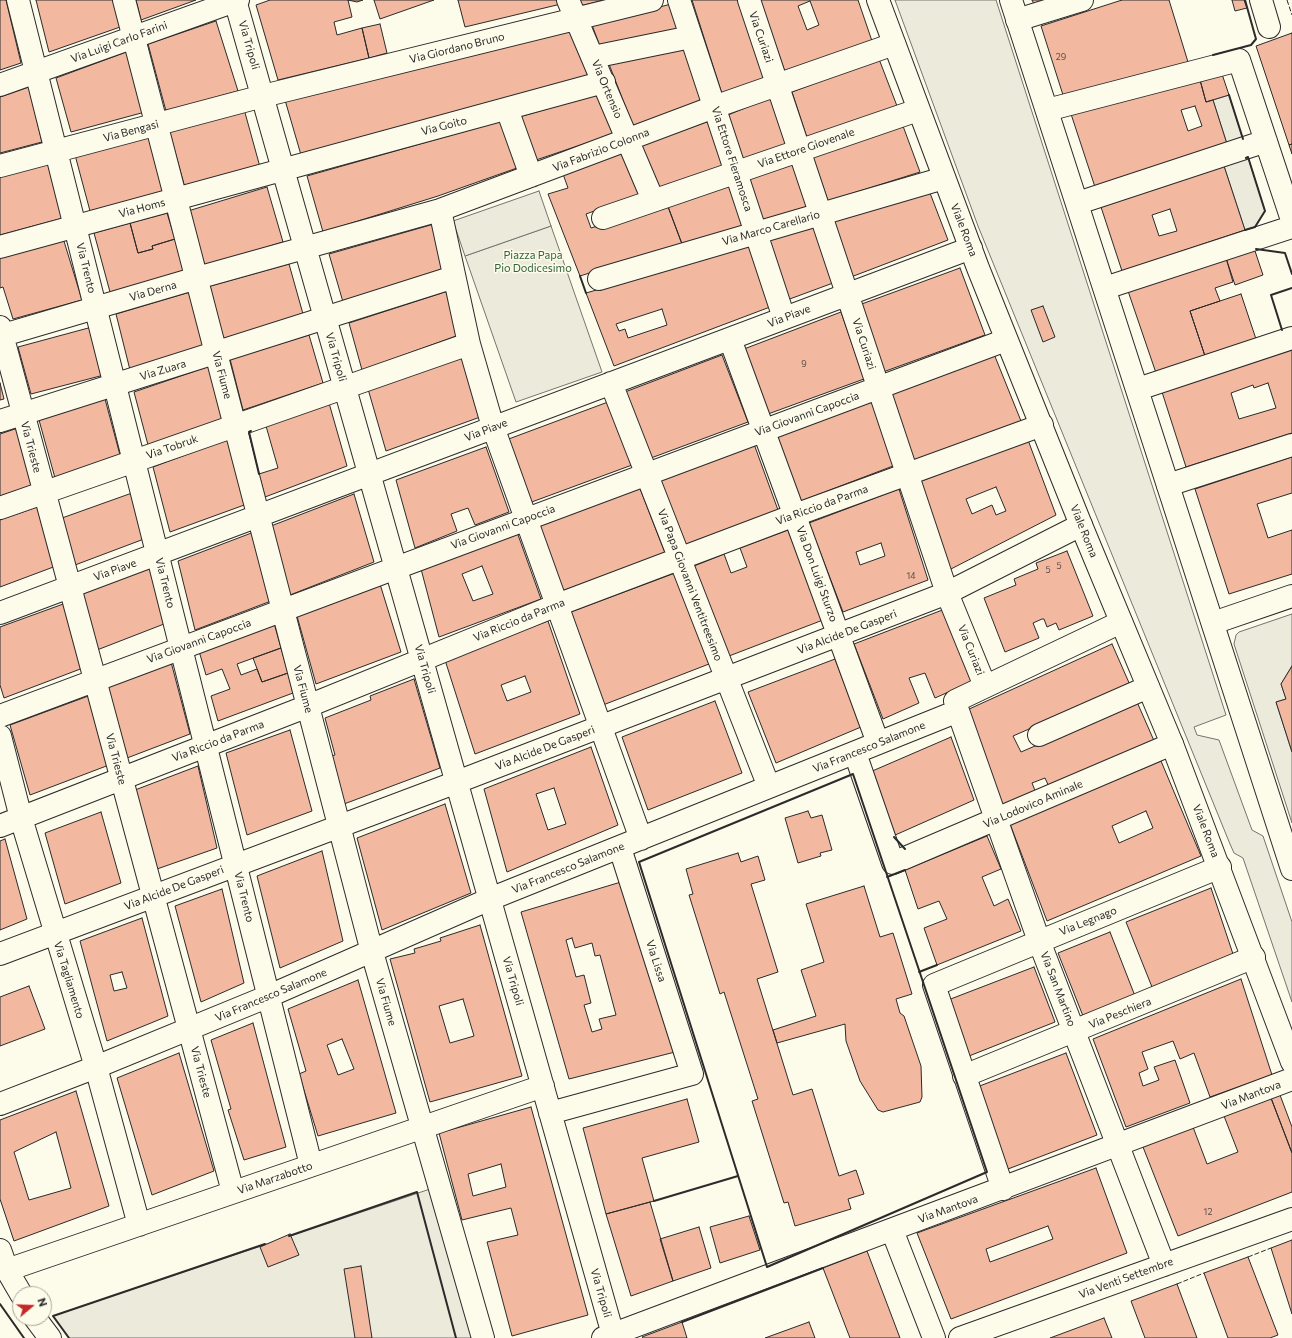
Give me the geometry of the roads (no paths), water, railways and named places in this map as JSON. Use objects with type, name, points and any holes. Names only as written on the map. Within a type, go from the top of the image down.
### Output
[{"type":"street","name":"Via Trento","points":[[18,0],[311,1165]]},
{"type":"street","name":"Via Fiume","points":[[124,0],[338,826],[372,952],[483,1338]]},
{"type":"street","name":"Via Luigi Carlo Farini","points":[[0,85],[236,0]]},
{"type":"street","name":"Via Tripoli","points":[[236,0],[543,1086],[610,1337]]},
{"type":"street","name":"Via Giordano Bruno","points":[[263,96],[572,9],[652,0]]},
{"type":"street","name":"Via Ettore Fieramosca","points":[[679,0],[784,318]]},
{"type":"street","name":"Via Curiazi","points":[[749,0],[947,594],[985,686]]},
{"type":"street","name":"Viale Roma","points":[[878,0],[918,110],[1006,340],[1172,744],[1254,957],[1292,1062]]},
{"type":"street","points":[[1011,0],[1078,203],[1292,869]]},
{"type":"street","points":[[1018,20],[1082,0]]},
{"type":"street","points":[[1261,0],[1269,27]]},
{"type":"street","name":"Via Ortensio","points":[[572,9],[653,200]]},
{"type":"street","points":[[593,57],[691,37]]},
{"type":"street","name":"Via Fabrizio Colonna","points":[[306,249],[440,210],[714,107],[894,44]]},
{"type":"street","points":[[1047,110],[1239,60],[1292,220]]},
{"type":"street","name":"Via Goito","points":[[283,169],[604,82]]},
{"type":"street","name":"Via Bengasi","points":[[0,166],[263,96]]},
{"type":"street","points":[[507,109],[531,176]]},
{"type":"street","name":"Via Ettore Giovenale","points":[[604,218],[918,110]]},
{"type":"street","points":[[1078,203],[1266,141]]},
{"type":"street","name":"Via Homs","points":[[0,247],[283,169]]},
{"type":"street","name":"Via Marco Carellario","points":[[599,279],[944,178]]},
{"type":"street","points":[[440,210],[469,344],[493,428],[641,839]]},
{"type":"street","points":[[1105,288],[1292,227]]},
{"type":"street","name":"Via Piave","points":[[0,613],[971,248]]},
{"type":"street","name":"Via Derna","points":[[1,333],[306,249]]},
{"type":"street","name":"Via Zuara","points":[[0,421],[326,319],[454,277]]},
{"type":"street","name":"Via Trieste","points":[[1,333],[233,1192]]},
{"type":"street","name":"Via Don Luigi Sturzo","points":[[730,338],[878,743]]},
{"type":"street","points":[[1138,389],[1292,338]]},
{"type":"street","name":"Via Giovanni Capoccia","points":[[0,716],[181,647],[1006,340]]},
{"type":"street","name":"Via Tobruk","points":[[0,508],[469,344]]},
{"type":"street","name":"Via Papa Giovanni Ventitreesimo","points":[[611,383],[769,787]]},
{"type":"street","name":"Via Riccio da Parma","points":[[0,826],[308,706],[422,658],[557,605],[907,473],[1042,425]]},
{"type":"street","points":[[1168,485],[1292,445]]},
{"type":"street","name":"Via Alcide De Gasperi","points":[[0,954],[457,782],[947,594],[1082,525]]},
{"type":"street","points":[[1213,623],[1292,596]]},
{"type":"street","points":[[958,711],[955,700],[1121,622]]},
{"type":"street","points":[[1039,735],[1148,687]]},
{"type":"street","name":"Via Francesco Salamone","points":[[0,1104],[96,1067],[269,996],[490,899],[958,711]]},
{"type":"street","name":"Via San Martino","points":[[958,711],[1040,941],[1164,1265]]},
{"type":"street","name":"Via Tagliamento","points":[[0,736],[21,818],[96,1067],[139,1224]]},
{"type":"street","name":"Via Lodovico Aminale","points":[[855,753],[893,862],[996,820],[1172,744]]},
{"type":"street","name":"Via Lissa","points":[[550,1113],[692,1074],[620,848]]},
{"type":"street","name":"Via Legnago","points":[[964,1076],[934,985],[1220,867]]},
{"type":"street","name":"Via Peschiera","points":[[964,1076],[1254,957]]},
{"type":"street","points":[[964,1076],[1003,1189]]},
{"type":"street","name":"Via Mantova","points":[[610,1337],[1292,1079]]},
{"type":"street","name":"Via Marzabotto","points":[[4,1260],[139,1224],[543,1086]]},
{"type":"street","name":"Via Venti Settembre","points":[[960,1338],[1292,1219]]},
{"type":"street","points":[[892,1230],[934,1338]]},
{"type":"street","points":[[4,1260],[17,1286]]},
{"type":"street","points":[[42,1326],[50,1338]]},
{"type":"park label","name":"Piazza Papa Pio Dodicesimo","points":[[533,261]]}]
